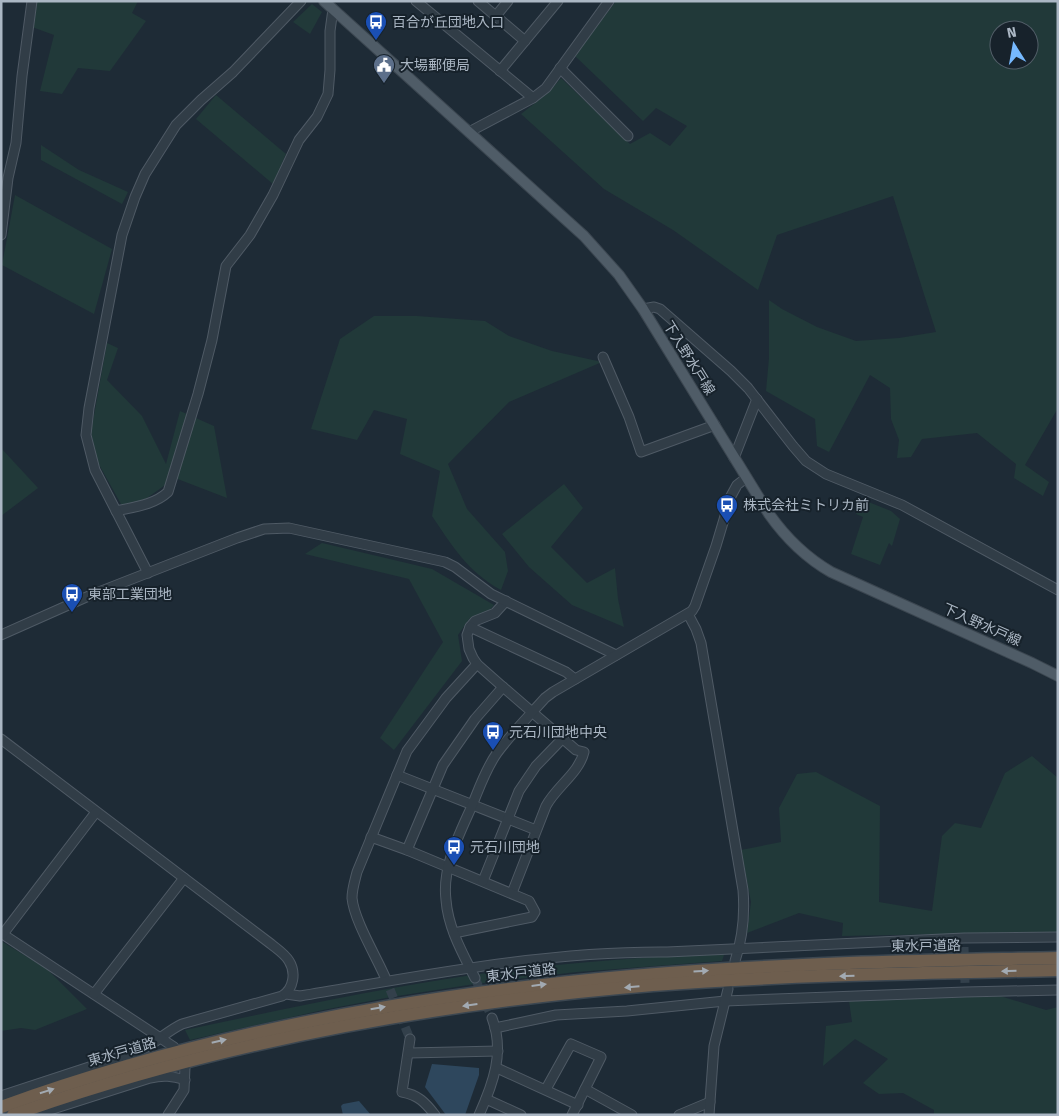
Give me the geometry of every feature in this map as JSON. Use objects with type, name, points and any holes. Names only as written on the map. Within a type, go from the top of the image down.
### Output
[{"type":"highway","name":"東水戸道路","points":[[13,1115],[254,1033],[348,1013],[472,994],[568,982],[782,966],[1058,958]]},
{"type":"highway","name":"東水戸道路","points":[[1,1107],[94,1076],[177,1058],[350,1024],[485,1003],[655,985],[783,978],[1058,970]]},
{"type":"main road","name":"下入野水戸線","points":[[324,1],[584,236],[619,275],[643,309],[746,478],[785,535],[802,552],[821,566],[1058,676]]},
{"type":"street","points":[[1,234],[8,178],[16,143],[22,76],[32,1]]},
{"type":"street","points":[[148,573],[91,460],[86,428],[122,235],[135,197],[157,154],[176,125],[233,72],[301,1]]},
{"type":"street","points":[[416,1],[534,98]]},
{"type":"street","points":[[478,1],[526,41]]},
{"type":"street","points":[[495,16],[508,1]]},
{"type":"street","points":[[500,71],[558,1]]},
{"type":"street","points":[[469,132],[534,98],[546,88],[609,1]]},
{"type":"street","points":[[116,511],[161,499],[168,492],[198,394],[212,340],[226,266],[250,235],[272,195],[298,140],[317,117],[328,94],[330,31],[333,9]]},
{"type":"street","points":[[560,68],[628,136]]},
{"type":"street","points":[[643,309],[654,307],[660,309],[731,370],[806,461],[826,474],[902,505],[1058,590]]},
{"type":"street","points":[[603,357],[629,417],[640,452],[715,425]]},
{"type":"street","points":[[734,458],[756,399]]},
{"type":"street","points":[[475,978],[454,933],[448,916],[445,898],[448,868],[482,780],[497,753],[552,692],[688,614],[695,606],[733,490],[746,478]]},
{"type":"street","points":[[1,635],[91,595],[237,538],[264,529],[278,527],[434,558],[455,567],[486,590],[506,601],[616,655]]},
{"type":"street","points":[[506,601],[495,613],[475,621],[470,627],[467,635],[469,649],[477,664],[503,688],[576,750],[584,752],[582,760],[552,796],[536,830],[512,893]]},
{"type":"street","points":[[688,614],[700,642],[743,890],[744,917],[735,961]]},
{"type":"street","points":[[470,627],[566,672],[575,679]]},
{"type":"street","points":[[386,977],[356,913],[352,897],[357,872],[407,751],[446,698],[477,664]]},
{"type":"street","points":[[408,850],[443,765],[469,726],[503,688]]},
{"type":"street","points":[[482,881],[519,791],[527,777],[563,738]]},
{"type":"street","points":[[1,739],[271,944],[288,959],[292,968],[293,978],[291,987],[286,994]]},
{"type":"street","points":[[397,776],[536,830]]},
{"type":"street","points":[[96,812],[2,933],[161,1038],[177,1058],[185,1080],[184,1090],[168,1115]]},
{"type":"street","points":[[371,837],[408,850],[512,893],[529,901],[535,912],[532,917],[454,933]]},
{"type":"street","points":[[94,994],[184,878]]},
{"type":"street","points":[[1,1096],[141,1050],[151,1046],[182,1024],[286,994],[300,996],[470,968],[559,958],[739,948],[964,943],[1058,937]]},
{"type":"street","points":[[495,1028],[556,1015],[627,1011],[725,1000],[965,987],[1058,990]]},
{"type":"street","points":[[709,1115],[714,1046],[728,989]]},
{"type":"street","points":[[479,1115],[497,1068],[498,1052],[492,1018]]},
{"type":"street","points":[[410,1039],[402,1092],[412,1094],[424,1100],[435,1115]]},
{"type":"street","points":[[546,1089],[571,1044],[601,1057],[572,1115]]},
{"type":"street","points":[[409,1053],[498,1052]]},
{"type":"street","points":[[497,1068],[578,1104]]},
{"type":"street","points":[[34,1115],[150,1078],[172,1076],[185,1080]]},
{"type":"street","points":[[585,1089],[632,1115]]},
{"type":"street","points":[[486,1099],[521,1115]]},
{"type":"street","points":[[678,1115],[710,1102]]},
{"type":"green space","points":[[35,1],[138,1],[132,13],[146,21],[110,71],[78,68],[62,94],[40,91],[54,35],[32,27]]},
{"type":"green space","points":[[616,1],[1058,1],[1058,408],[1025,465],[1049,482],[1043,496],[1014,478],[1016,464],[977,433],[922,439],[911,457],[897,458],[899,440],[891,419],[890,388],[870,375],[829,452],[817,446],[815,419],[766,391],[769,358],[769,300],[817,327],[856,341],[899,338],[936,332],[893,196],[777,235],[758,290],[673,230],[604,189],[521,114],[549,92],[561,78],[630,144],[650,133],[670,146],[687,126],[656,108],[643,121],[575,56]]},
{"type":"green space","points":[[312,4],[322,12],[310,34],[293,22]]},
{"type":"green space","points":[[216,95],[286,154],[273,184],[196,119]]},
{"type":"green space","points":[[41,145],[79,170],[128,192],[122,204],[41,160]]},
{"type":"green space","points":[[15,195],[112,249],[94,314],[2,265]]},
{"type":"green space","points":[[374,316],[417,316],[485,321],[509,336],[552,351],[602,362],[509,402],[448,464],[467,509],[505,552],[508,571],[501,590],[479,575],[462,558],[432,516],[440,471],[400,454],[407,419],[374,410],[357,440],[311,429],[340,339]]},
{"type":"green space","points":[[107,343],[118,348],[107,380],[142,416],[166,464],[180,411],[214,426],[227,498],[175,478],[126,513],[97,461],[91,432]]},
{"type":"green space","points":[[1,448],[38,488],[1,516]]},
{"type":"green space","points":[[564,484],[583,508],[551,547],[587,583],[615,568],[618,599],[624,627],[572,605],[529,567],[502,534]]},
{"type":"green space","points":[[861,499],[891,511],[900,519],[892,546],[889,543],[880,565],[851,554],[863,517],[856,514]]},
{"type":"green space","points":[[322,543],[432,569],[494,605],[490,610],[470,618],[458,635],[462,661],[394,750],[380,738],[443,642],[409,579],[305,554]]},
{"type":"green space","points":[[1032,756],[1058,778],[1058,932],[842,936],[843,923],[799,913],[747,933],[751,902],[741,850],[781,842],[779,808],[797,774],[816,772],[880,806],[879,902],[932,911],[942,836],[955,823],[981,828],[1005,773]]},
{"type":"green space","points":[[1,941],[47,969],[87,1009],[35,1030],[21,1028],[1,1031]]},
{"type":"green space","points":[[725,952],[722,961],[577,972],[475,984],[391,997],[323,1010],[190,1040],[185,1030],[364,993],[472,975],[567,964]]},
{"type":"green space","points":[[1000,996],[1046,1010],[1058,1007],[1058,1115],[934,1115],[934,1110],[903,1093],[879,1094],[863,1083],[888,1059],[855,1039],[823,1066],[826,1026],[852,1022],[849,1001]]},
{"type":"water","points":[[432,1064],[479,1068],[479,1075],[465,1115],[446,1115],[425,1087]]},
{"type":"water","points":[[359,1101],[371,1115],[343,1115],[341,1106],[343,1104]]},
{"type":"tunnel","points":[[964,947],[965,983]]},
{"type":"tunnel","points":[[385,977],[410,1039]]},
{"type":"tunnel","points":[[475,978],[492,1018]]},
{"type":"place","name":"百合が丘団地入口","points":[[376,41]]},
{"type":"place","name":"大場郵便局","points":[[384,84]]},
{"type":"place","name":"株式会社ミトリカ前","points":[[727,524]]},
{"type":"place","name":"東部工業団地","points":[[72,613]]},
{"type":"place","name":"元石川団地中央","points":[[493,751]]},
{"type":"place","name":"元石川団地","points":[[454,866]]}]
